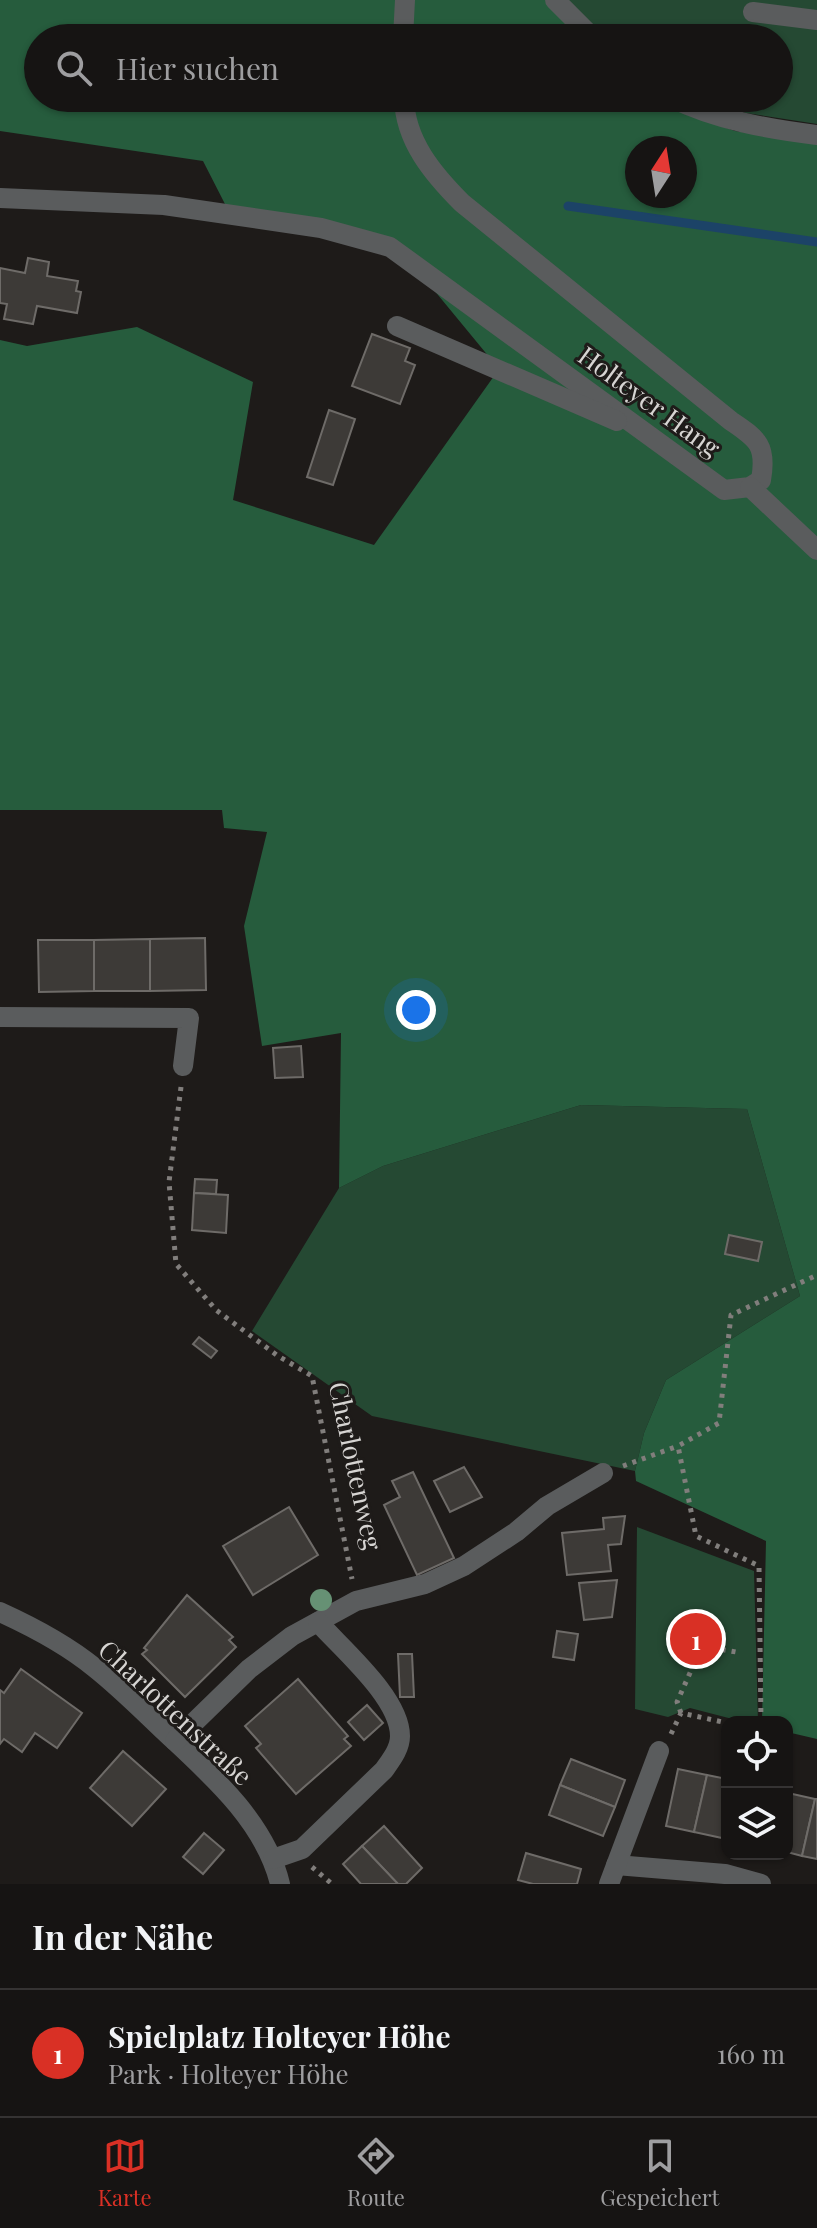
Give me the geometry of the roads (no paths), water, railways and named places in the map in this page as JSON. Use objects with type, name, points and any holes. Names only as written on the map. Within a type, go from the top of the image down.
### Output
[{"type":"street","points":[[404,24],[405,0]]},
{"type":"street","points":[[555,0],[579,24]]},
{"type":"street","points":[[753,12],[817,20]]},
{"type":"street","name":"Holteyer Hang","points":[[0,198],[164,205],[321,228],[390,247],[724,490],[750,487],[761,480],[765,460],[754,436],[731,421],[462,203],[435,176],[420,152],[410,132],[406,112]]},
{"type":"street","points":[[706,112],[741,122],[817,135]]},
{"type":"street","points":[[397,326],[651,436]]},
{"type":"street","points":[[750,487],[817,550]]},
{"type":"street","points":[[0,1017],[189,1018],[183,1066]]},
{"type":"street","points":[[175,1741],[249,1669],[292,1636],[356,1601],[425,1584],[464,1566],[516,1532],[547,1506],[603,1473]]},
{"type":"street","name":"Charlottenstraße","points":[[0,1612],[47,1636],[94,1667],[175,1741],[251,1822],[273,1859],[280,1884]]},
{"type":"street","points":[[273,1859],[302,1849],[384,1770],[400,1739],[397,1717],[385,1696],[318,1622]]},
{"type":"street","points":[[659,1751],[613,1874],[725,1874],[761,1884]]},
{"type":"waterway","points":[[568,206],[817,242]]},
{"type":"place","name":"Spielplatz Holteyer Höhe","points":[[696,1639]]}]
